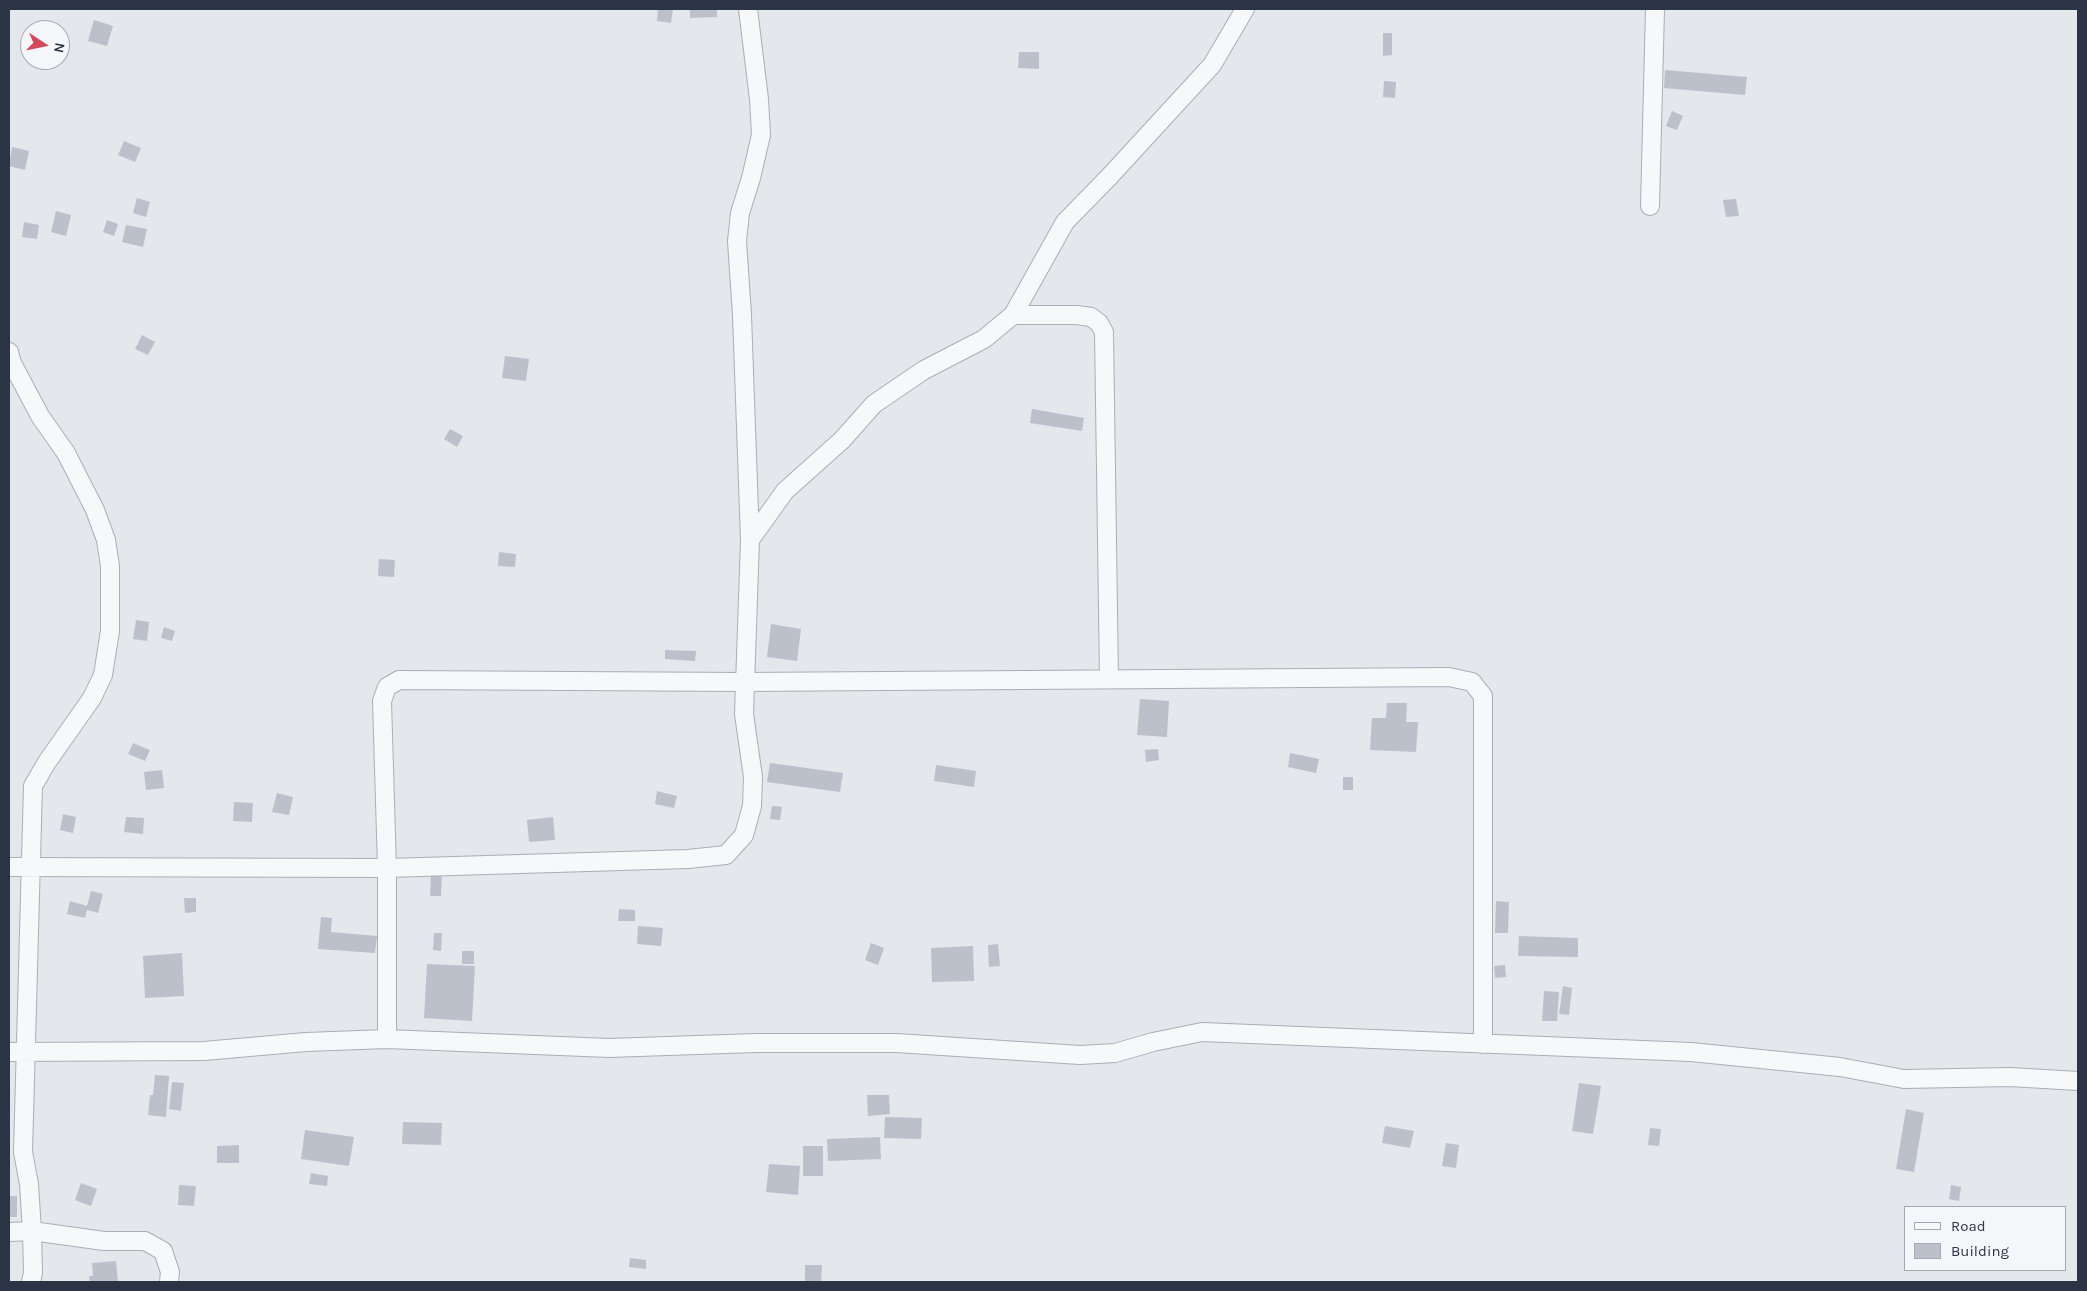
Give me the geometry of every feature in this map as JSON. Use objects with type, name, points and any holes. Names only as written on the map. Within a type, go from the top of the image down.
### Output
[{"type":"street","points":[[9,867],[387,868],[688,859],[726,855],[744,836],[752,806],[752,777],[744,714],[750,540],[742,315],[737,241],[740,213],[751,178],[761,135],[759,99],[748,9]]},
{"type":"street","points":[[750,540],[785,491],[842,440],[874,404],[924,370],[984,339],[1014,315],[1065,222],[1212,65],[1245,9]]},
{"type":"street","points":[[1650,206],[1655,9]]},
{"type":"street","points":[[1014,315],[1076,315],[1091,317],[1104,332],[1109,680]]},
{"type":"street","points":[[9,352],[12,363],[40,416],[66,453],[95,510],[106,540],[110,566],[110,631],[103,675],[92,698],[47,762],[33,786],[32,866],[18,1052],[24,1152],[29,1184],[32,1231],[33,1273],[31,1282]]},
{"type":"street","points":[[387,1039],[387,868],[382,700],[387,687],[400,680],[744,682],[1449,677],[1472,682],[1483,696],[1483,1044]]},
{"type":"street","points":[[18,1052],[204,1050],[306,1042],[387,1039],[609,1048],[756,1043],[896,1043],[1080,1055],[1115,1054],[1153,1042],[1202,1032],[1691,1052],[1840,1067],[1904,1079],[2010,1077],[2078,1081]]},
{"type":"street","points":[[9,1232],[32,1231],[104,1241],[145,1241],[162,1251],[170,1272],[169,1282]]},
{"type":"building","points":[[658,9],[673,9],[671,23],[657,21]]},
{"type":"building","points":[[690,9],[717,9],[717,17],[690,18]]},
{"type":"building","points":[[94,20],[113,26],[107,46],[88,41]]},
{"type":"building","points":[[1383,33],[1392,33],[1392,55],[1383,56]]},
{"type":"building","points":[[1019,52],[1039,52],[1039,69],[1018,68]]},
{"type":"building","points":[[1665,70],[1747,77],[1745,95],[1664,88]]},
{"type":"building","points":[[1384,81],[1396,82],[1395,98],[1383,97]]},
{"type":"building","points":[[1672,111],[1683,116],[1677,130],[1666,126]]},
{"type":"building","points":[[124,141],[141,148],[135,162],[118,155]]},
{"type":"building","points":[[12,147],[29,151],[25,170],[9,166]]},
{"type":"building","points":[[137,198],[150,202],[146,217],[133,213]]},
{"type":"building","points":[[1736,199],[1739,216],[1726,217],[1723,200]]},
{"type":"building","points":[[56,211],[71,215],[66,236],[51,232]]},
{"type":"building","points":[[107,220],[118,224],[114,236],[103,232]]},
{"type":"building","points":[[24,222],[39,225],[37,239],[22,237]]},
{"type":"building","points":[[126,225],[147,229],[143,247],[122,242]]},
{"type":"building","points":[[142,335],[155,342],[148,355],[135,349]]},
{"type":"building","points":[[505,356],[529,359],[526,381],[502,378]]},
{"type":"building","points":[[1032,409],[1084,418],[1082,431],[1030,423]]},
{"type":"building","points":[[450,429],[463,436],[457,447],[444,439]]},
{"type":"building","points":[[499,552],[516,554],[515,567],[498,566]]},
{"type":"building","points":[[379,559],[395,560],[394,577],[378,576]]},
{"type":"building","points":[[136,620],[149,622],[147,641],[133,639]]},
{"type":"building","points":[[771,624],[801,629],[797,661],[767,657]]},
{"type":"building","points":[[164,627],[175,631],[172,641],[161,638]]},
{"type":"building","points":[[665,650],[696,651],[695,661],[665,659]]},
{"type":"building","points":[[1140,699],[1169,701],[1167,737],[1137,735]]},
{"type":"building","points":[[1387,703],[1407,703],[1406,722],[1418,722],[1416,752],[1370,750],[1372,718],[1386,718]]},
{"type":"building","points":[[133,743],[150,750],[145,761],[128,754]]},
{"type":"building","points":[[1158,749],[1159,760],[1146,762],[1145,750]]},
{"type":"building","points":[[1290,753],[1319,759],[1316,773],[1288,767]]},
{"type":"building","points":[[770,763],[843,773],[840,792],[767,782]]},
{"type":"building","points":[[936,765],[976,771],[974,787],[934,781]]},
{"type":"building","points":[[162,770],[164,788],[146,790],[144,772]]},
{"type":"building","points":[[1343,777],[1353,777],[1353,790],[1343,790]]},
{"type":"building","points":[[657,791],[677,796],[674,808],[655,804]]},
{"type":"building","points":[[277,793],[293,797],[289,815],[272,812]]},
{"type":"building","points":[[234,802],[253,803],[252,822],[233,821]]},
{"type":"building","points":[[772,806],[782,807],[780,820],[770,819]]},
{"type":"building","points":[[63,814],[76,817],[73,833],[60,830]]},
{"type":"building","points":[[126,817],[144,818],[143,834],[124,832]]},
{"type":"building","points":[[553,817],[555,840],[529,842],[527,820]]},
{"type":"building","points":[[431,873],[442,873],[441,896],[430,896]]},
{"type":"building","points":[[91,891],[103,894],[98,913],[87,910],[85,918],[67,914],[70,901],[87,906]]},
{"type":"building","points":[[184,898],[196,898],[196,912],[185,913]]},
{"type":"building","points":[[1496,901],[1509,902],[1508,933],[1495,933]]},
{"type":"building","points":[[619,909],[635,910],[635,921],[618,921]]},
{"type":"building","points":[[321,917],[332,918],[331,932],[377,936],[375,953],[318,949]]},
{"type":"building","points":[[638,926],[663,928],[661,946],[637,944]]},
{"type":"building","points":[[434,933],[442,933],[441,951],[433,950]]},
{"type":"building","points":[[1519,936],[1578,938],[1578,957],[1518,956]]},
{"type":"building","points":[[871,943],[884,948],[878,965],[865,960]]},
{"type":"building","points":[[998,944],[1000,966],[989,967],[988,945]]},
{"type":"building","points":[[973,946],[974,981],[932,982],[931,948]]},
{"type":"building","points":[[462,951],[474,951],[474,964],[462,964]]},
{"type":"building","points":[[182,953],[184,996],[145,998],[143,956]]},
{"type":"building","points":[[427,964],[475,966],[472,1021],[424,1018]]},
{"type":"building","points":[[1505,965],[1506,977],[1495,978],[1494,966]]},
{"type":"building","points":[[1563,986],[1572,988],[1569,1015],[1559,1014]]},
{"type":"building","points":[[1544,991],[1559,992],[1557,1021],[1542,1021]]},
{"type":"building","points":[[155,1075],[169,1076],[166,1117],[148,1115]]},
{"type":"building","points":[[172,1082],[184,1083],[181,1111],[169,1109]]},
{"type":"building","points":[[1579,1083],[1601,1086],[1593,1134],[1572,1131]]},
{"type":"building","points":[[867,1095],[889,1095],[890,1114],[868,1116]]},
{"type":"building","points":[[1906,1109],[1924,1113],[1914,1172],[1896,1169]]},
{"type":"building","points":[[885,1117],[922,1118],[921,1139],[884,1138]]},
{"type":"building","points":[[403,1122],[442,1123],[441,1145],[402,1144]]},
{"type":"building","points":[[1385,1126],[1414,1131],[1410,1148],[1382,1143]]},
{"type":"building","points":[[1650,1128],[1661,1129],[1659,1146],[1648,1145]]},
{"type":"building","points":[[305,1130],[354,1137],[349,1166],[301,1159]]},
{"type":"building","points":[[880,1137],[881,1159],[828,1161],[827,1139]]},
{"type":"building","points":[[1446,1143],[1459,1145],[1456,1168],[1442,1166]]},
{"type":"building","points":[[239,1145],[239,1163],[217,1163],[217,1146]]},
{"type":"building","points":[[803,1146],[823,1146],[823,1176],[803,1176]]},
{"type":"building","points":[[769,1164],[800,1166],[798,1195],[766,1192]]},
{"type":"building","points":[[311,1173],[328,1176],[327,1186],[309,1184]]},
{"type":"building","points":[[81,1183],[97,1189],[91,1206],[75,1200]]},
{"type":"building","points":[[179,1185],[196,1186],[194,1206],[178,1205]]},
{"type":"building","points":[[1951,1185],[1961,1187],[1959,1201],[1949,1199]]},
{"type":"building","points":[[9,1196],[17,1196],[17,1217],[9,1217]]},
{"type":"building","points":[[630,1258],[646,1260],[646,1269],[629,1267]]},
{"type":"building","points":[[116,1261],[118,1282],[90,1282],[89,1276],[93,1276],[92,1263]]},
{"type":"building","points":[[805,1265],[822,1265],[821,1282],[805,1281]]}]
